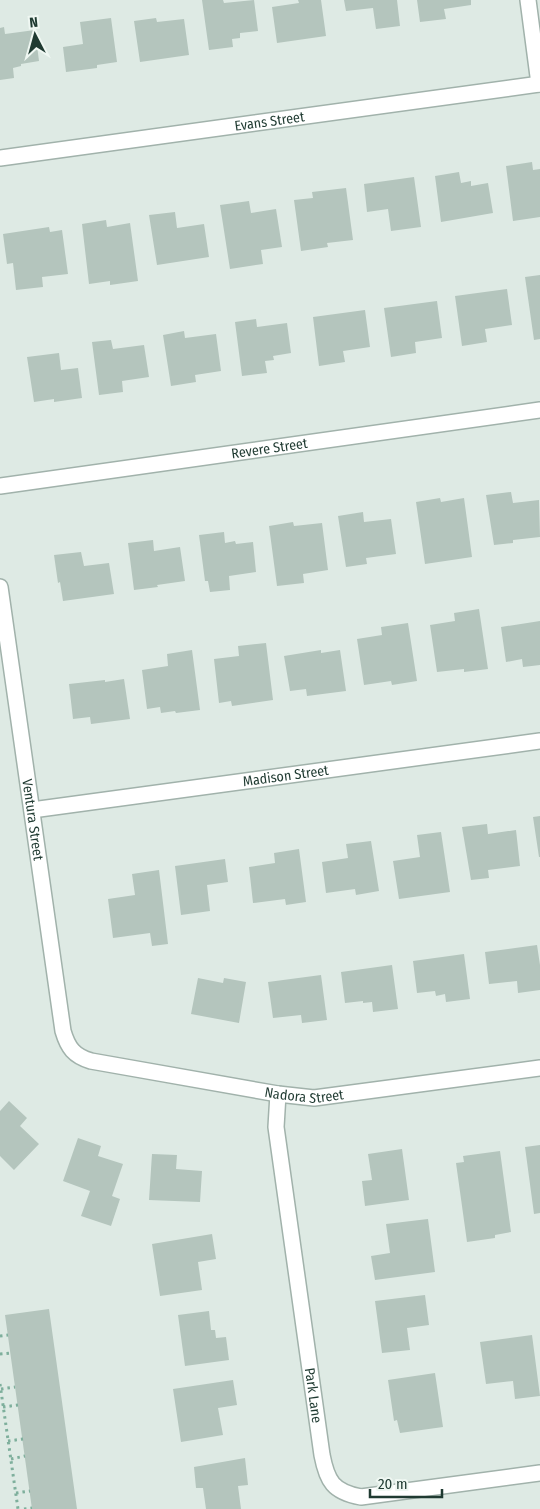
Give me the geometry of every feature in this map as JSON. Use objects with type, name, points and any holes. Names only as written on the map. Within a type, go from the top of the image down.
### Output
[{"type":"street","points":[[528,0],[540,84]]},
{"type":"street","name":"Evans Street","points":[[0,158],[540,84]]},
{"type":"street","name":"Revere Street","points":[[0,486],[540,410]]},
{"type":"street","name":"Ventura Street","points":[[0,587],[63,1031],[68,1047],[72,1051]]},
{"type":"street","name":"Madison Street","points":[[32,810],[540,741]]},
{"type":"street","name":"Nadora Street","points":[[72,1051],[80,1058],[91,1061],[278,1094],[314,1098],[540,1068]]},
{"type":"street","name":"Park Lane","points":[[278,1094],[276,1127],[322,1455],[324,1468],[330,1481],[335,1488],[348,1495],[361,1497],[540,1473]]},
{"type":"path","points":[[0,1336],[8,1335]]},
{"type":"path","points":[[0,1354],[10,1353]]},
{"type":"path","points":[[0,1384],[18,1509]]},
{"type":"path","points":[[1,1389],[15,1387]]},
{"type":"path","points":[[3,1406],[18,1405]]},
{"type":"path","points":[[8,1441],[23,1439]]},
{"type":"path","points":[[11,1459],[25,1456]]},
{"type":"path","points":[[16,1493],[30,1491]]},
{"type":"path","points":[[24,1509],[32,1508]]},
{"type":"building","points":[[202,0],[223,0],[224,3],[254,0],[258,31],[240,33],[240,38],[232,39],[233,47],[209,50]]},
{"type":"building","points":[[298,0],[321,0],[326,36],[277,43],[272,7],[299,3]]},
{"type":"building","points":[[344,0],[397,0],[400,26],[376,29],[373,8],[346,11]]},
{"type":"building","points":[[417,0],[471,0],[471,5],[444,9],[446,19],[420,22]]},
{"type":"building","points":[[111,18],[117,62],[97,65],[97,68],[66,72],[63,47],[83,44],[80,22]]},
{"type":"building","points":[[156,18],[157,22],[184,19],[189,55],[140,62],[134,21]]},
{"type":"building","points":[[4,27],[5,34],[35,30],[39,61],[21,64],[21,66],[13,68],[14,78],[0,80],[0,28]]},
{"type":"building","points":[[532,162],[533,170],[540,169],[540,217],[513,221],[506,166]]},
{"type":"building","points":[[459,172],[461,183],[471,181],[471,186],[488,183],[493,213],[441,222],[435,176]]},
{"type":"building","points":[[414,177],[421,227],[391,231],[388,209],[367,212],[364,184]]},
{"type":"building","points":[[346,188],[353,240],[327,243],[328,247],[301,251],[294,200],[313,198],[312,192]]},
{"type":"building","points":[[249,201],[251,213],[276,209],[282,247],[261,250],[263,264],[230,269],[220,205]]},
{"type":"building","points":[[175,212],[177,228],[204,224],[209,257],[157,265],[149,215]]},
{"type":"building","points":[[106,220],[107,227],[130,223],[138,281],[110,285],[110,281],[89,284],[82,224]]},
{"type":"building","points":[[49,227],[50,232],[62,230],[68,274],[42,277],[43,287],[16,290],[13,263],[7,264],[3,234]]},
{"type":"building","points":[[540,275],[540,339],[534,340],[525,277]]},
{"type":"building","points":[[507,289],[512,325],[485,329],[487,342],[462,346],[455,296]]},
{"type":"building","points":[[437,301],[442,338],[415,342],[416,353],[391,357],[384,308]]},
{"type":"building","points":[[365,310],[370,347],[343,351],[345,362],[319,366],[313,317]]},
{"type":"building","points":[[256,319],[257,327],[287,323],[291,353],[273,356],[274,360],[265,361],[267,373],[242,376],[235,322]]},
{"type":"building","points":[[184,331],[185,338],[216,334],[221,371],[195,375],[196,382],[171,386],[163,335]]},
{"type":"building","points":[[111,340],[113,349],[144,345],[149,377],[122,381],[123,392],[99,395],[92,342]]},
{"type":"building","points":[[59,353],[61,370],[78,368],[82,398],[54,402],[54,399],[34,402],[27,357]]},
{"type":"building","points":[[511,492],[513,503],[539,500],[540,537],[513,540],[513,543],[494,545],[486,495]]},
{"type":"building","points":[[440,498],[441,502],[464,498],[472,557],[425,564],[416,502]]},
{"type":"building","points":[[363,512],[364,522],[391,519],[396,554],[366,558],[367,564],[346,567],[338,516]]},
{"type":"building","points":[[293,522],[294,526],[322,523],[328,570],[303,574],[304,583],[277,586],[269,526]]},
{"type":"building","points":[[224,532],[225,543],[235,541],[236,544],[253,542],[256,572],[229,576],[230,590],[210,592],[208,581],[205,581],[199,535]]},
{"type":"building","points":[[153,540],[154,551],[180,547],[185,581],[134,590],[128,543]]},
{"type":"building","points":[[81,552],[84,566],[109,563],[114,594],[63,601],[54,555]]},
{"type":"building","points":[[479,609],[488,669],[464,672],[464,669],[437,672],[430,625],[455,621],[454,613]]},
{"type":"building","points":[[540,621],[540,665],[523,667],[522,659],[506,662],[501,627]]},
{"type":"building","points":[[408,623],[417,681],[392,685],[391,681],[364,685],[357,639],[382,635],[381,627]]},
{"type":"building","points":[[266,643],[273,700],[232,706],[231,701],[219,703],[214,659],[239,656],[238,646]]},
{"type":"building","points":[[192,650],[200,710],[161,713],[160,707],[147,709],[142,670],[168,666],[167,654]]},
{"type":"building","points":[[321,650],[321,653],[340,650],[346,691],[307,696],[306,689],[290,691],[284,656]]},
{"type":"building","points":[[124,679],[130,719],[91,724],[90,717],[73,719],[69,684]]},
{"type":"building","points":[[540,816],[540,857],[539,857],[533,817]]},
{"type":"building","points":[[487,824],[488,834],[516,830],[520,866],[488,870],[489,878],[471,880],[462,827]]},
{"type":"building","points":[[441,832],[450,892],[399,899],[393,861],[420,857],[417,835]]},
{"type":"building","points":[[371,841],[379,891],[356,895],[355,889],[326,893],[322,862],[348,858],[346,844]]},
{"type":"building","points":[[299,849],[306,902],[286,905],[285,899],[253,903],[249,867],[275,863],[274,853]]},
{"type":"building","points":[[225,859],[228,882],[207,885],[210,911],[181,915],[175,866]]},
{"type":"building","points":[[159,870],[168,944],[152,946],[150,933],[113,938],[108,899],[135,895],[132,874]]},
{"type":"building","points":[[537,945],[540,965],[540,990],[518,993],[517,981],[489,984],[485,952]]},
{"type":"building","points":[[464,954],[470,999],[446,1002],[445,994],[436,996],[435,991],[417,993],[413,961]]},
{"type":"building","points":[[392,965],[398,1009],[373,1012],[372,1002],[345,1003],[341,972]]},
{"type":"building","points":[[321,975],[327,1020],[302,1023],[301,1015],[273,1018],[268,982]]},
{"type":"building","points":[[198,978],[223,983],[224,978],[246,982],[239,1023],[191,1014]]},
{"type":"building","points":[[9,1101],[27,1118],[20,1126],[39,1144],[14,1170],[0,1156],[0,1111]]},
{"type":"building","points":[[78,1138],[101,1146],[98,1156],[123,1164],[112,1196],[120,1199],[111,1226],[81,1216],[90,1191],[63,1181]]},
{"type":"building","points":[[540,1145],[540,1213],[534,1214],[525,1147]]},
{"type":"building","points":[[402,1149],[409,1200],[365,1206],[362,1181],[372,1180],[368,1154]]},
{"type":"building","points":[[500,1151],[511,1232],[495,1235],[495,1238],[467,1242],[456,1163],[464,1162],[463,1156]]},
{"type":"building","points":[[152,1154],[177,1155],[176,1169],[202,1171],[200,1202],[149,1200]]},
{"type":"building","points":[[428,1219],[435,1272],[375,1280],[371,1256],[390,1253],[386,1224]]},
{"type":"building","points":[[212,1234],[216,1259],[198,1262],[202,1290],[160,1296],[152,1244]]},
{"type":"building","points":[[425,1295],[429,1325],[407,1328],[410,1350],[382,1353],[375,1301]]},
{"type":"building","points":[[49,1309],[77,1509],[32,1509],[5,1315]]},
{"type":"building","points":[[209,1311],[211,1330],[215,1330],[216,1338],[226,1337],[229,1360],[185,1366],[178,1315]]},
{"type":"building","points":[[532,1335],[540,1396],[515,1399],[513,1381],[486,1384],[480,1342]]},
{"type":"building","points":[[435,1373],[443,1427],[400,1433],[397,1420],[394,1421],[388,1380]]},
{"type":"building","points":[[233,1380],[237,1405],[218,1408],[223,1435],[181,1442],[173,1389]]},
{"type":"building","points":[[245,1458],[248,1485],[238,1486],[241,1509],[206,1509],[203,1488],[196,1488],[194,1467]]}]
